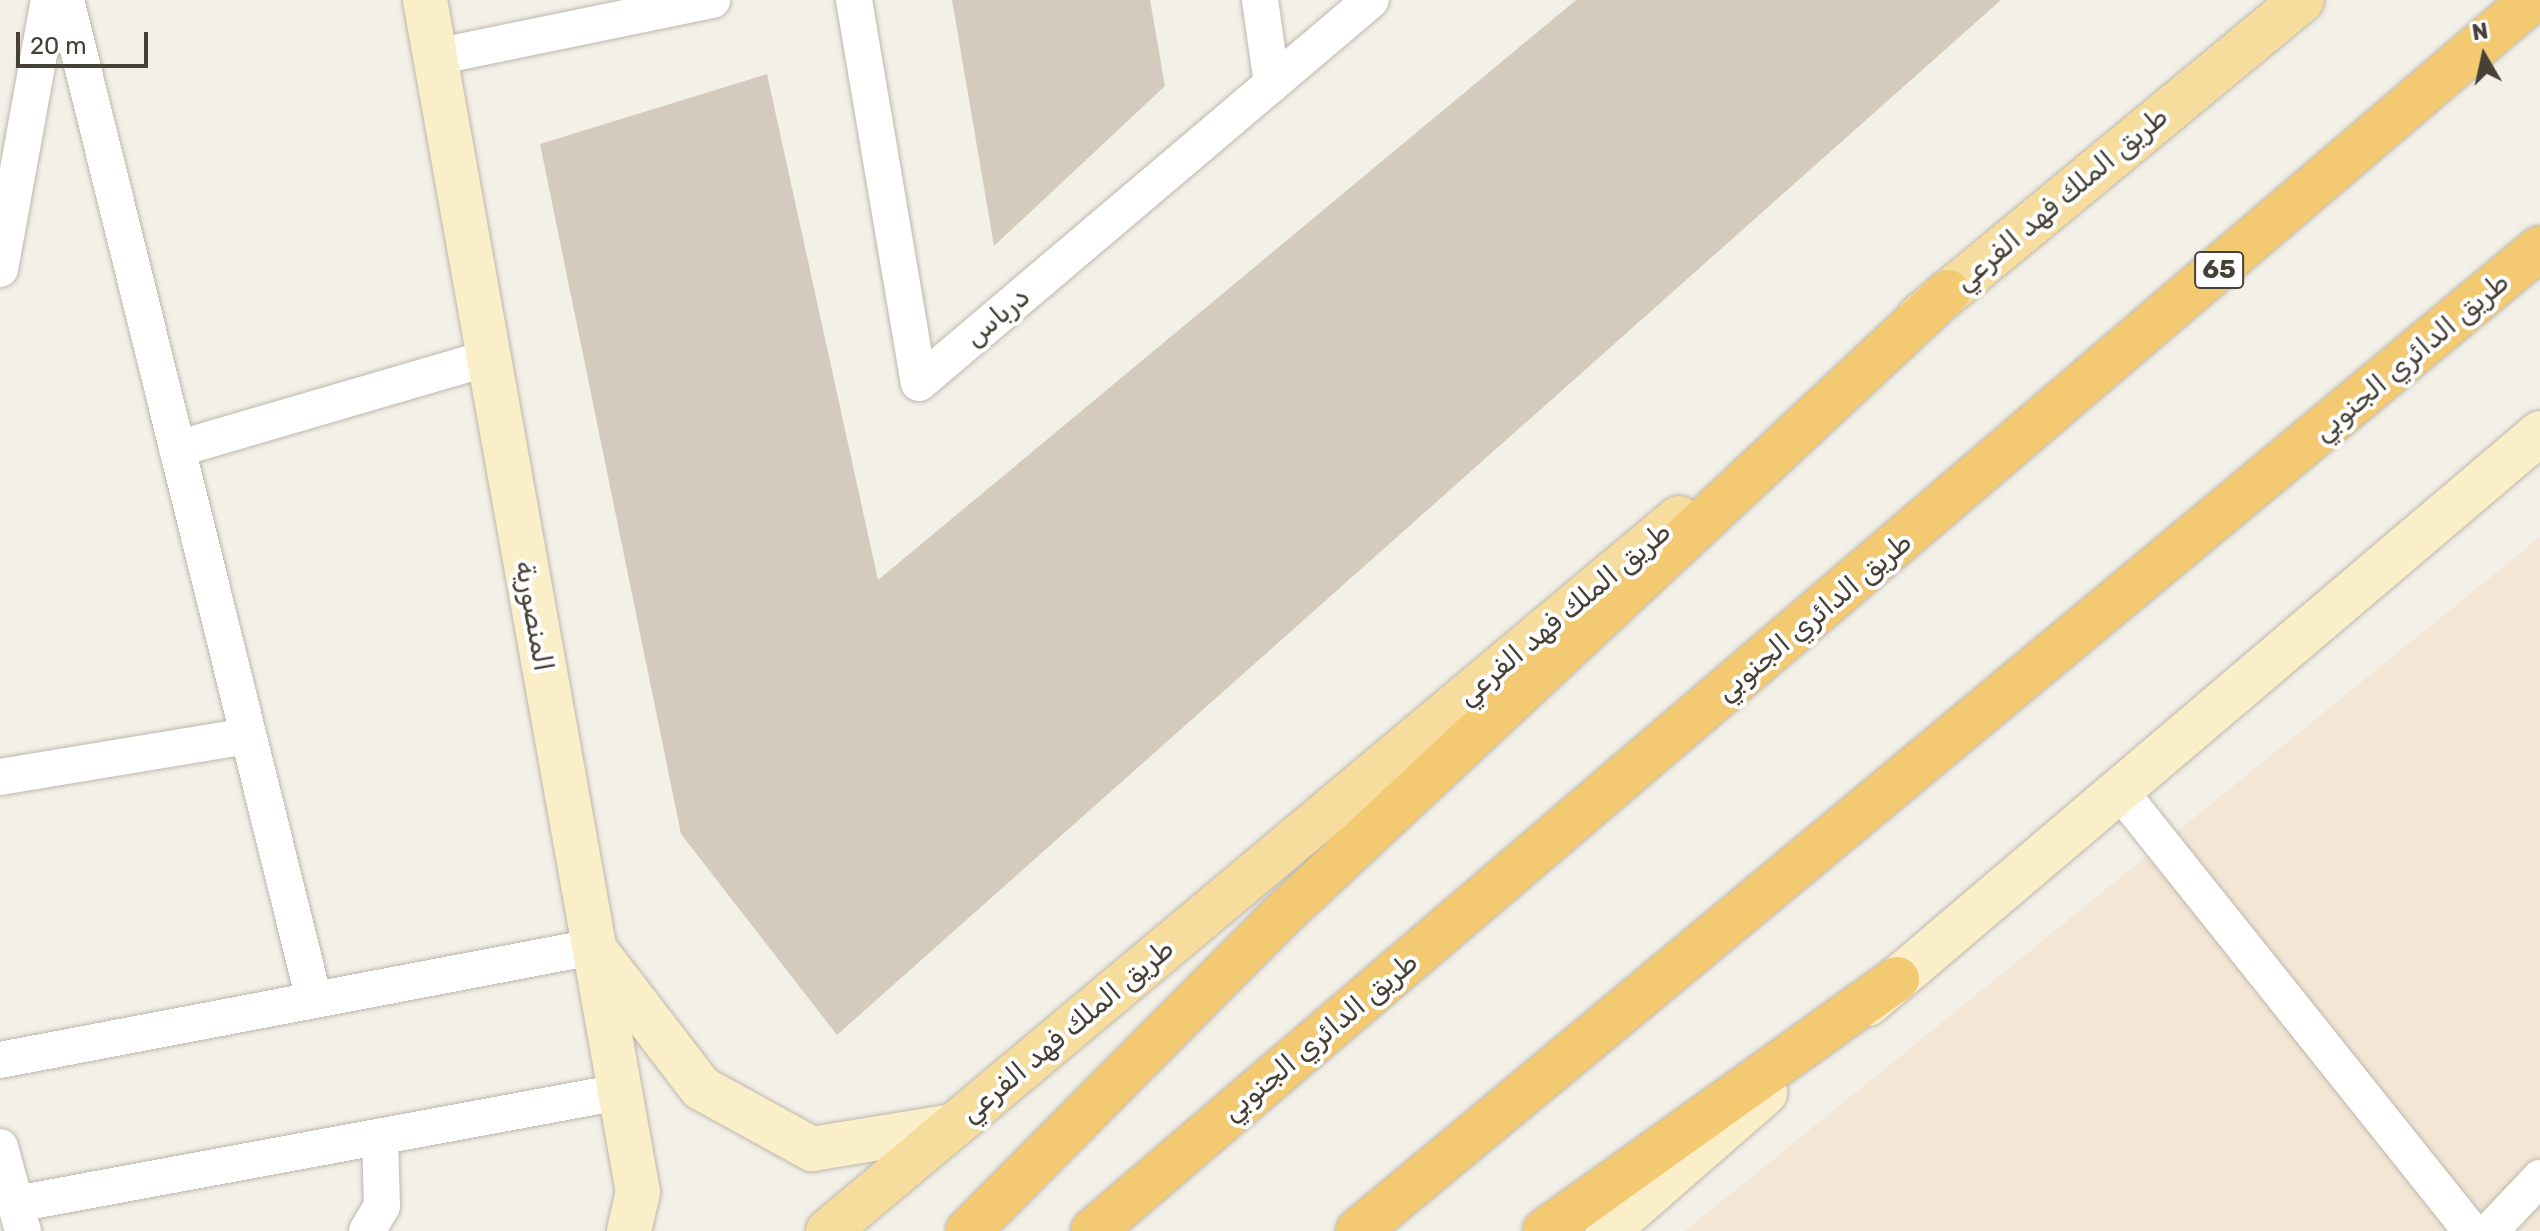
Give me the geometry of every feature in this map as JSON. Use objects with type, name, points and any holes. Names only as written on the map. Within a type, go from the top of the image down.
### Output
[{"type":"highway","name":"طريق الدائري الجنوبي","points":[[1093,1231],[1906,539],[2532,0]]},
{"type":"highway","name":"طريق الدائري الجنوبي","points":[[1358,1231],[2017,689],[2540,248]]},
{"type":"highway","points":[[968,1231],[1282,915],[1948,292]]},
{"type":"highway","points":[[1545,1231],[1897,979]]},
{"type":"main road","name":"طريق الملك فهد الفرعي","points":[[828,1231],[1948,292],[2302,0]]},
{"type":"street","points":[[0,269],[49,0]]},
{"type":"street","points":[[66,0],[314,1000]]},
{"type":"street","name":"المنصورية","points":[[425,0],[638,1192],[629,1231]]},
{"type":"street","points":[[435,57],[712,0]]},
{"type":"street","name":"درباس","points":[[854,0],[919,383],[1371,0]]},
{"type":"street","points":[[1260,0],[1272,84]]},
{"type":"street","points":[[177,449],[488,358]]},
{"type":"street","points":[[1607,1231],[2119,790],[2522,463],[2540,433]]},
{"type":"street","points":[[0,777],[248,736]]},
{"type":"street","points":[[2119,790],[2471,1231]]},
{"type":"street","points":[[0,1060],[593,947],[701,1088],[812,1149],[953,1126]]},
{"type":"street","points":[[0,1147],[20,1218],[380,1137],[620,1092]]},
{"type":"street","points":[[367,1231],[382,1206],[380,1137]]},
{"type":"street","points":[[2490,1231],[2540,1178]]},
{"type":"shaded area","points":[[2540,537],[2540,1231],[1685,1231]]},
{"type":"building","points":[[952,0],[1150,0],[1165,86],[994,246]]},
{"type":"building","points":[[1576,0],[2001,0],[837,1035],[681,834],[540,144],[767,74],[878,580]]}]
